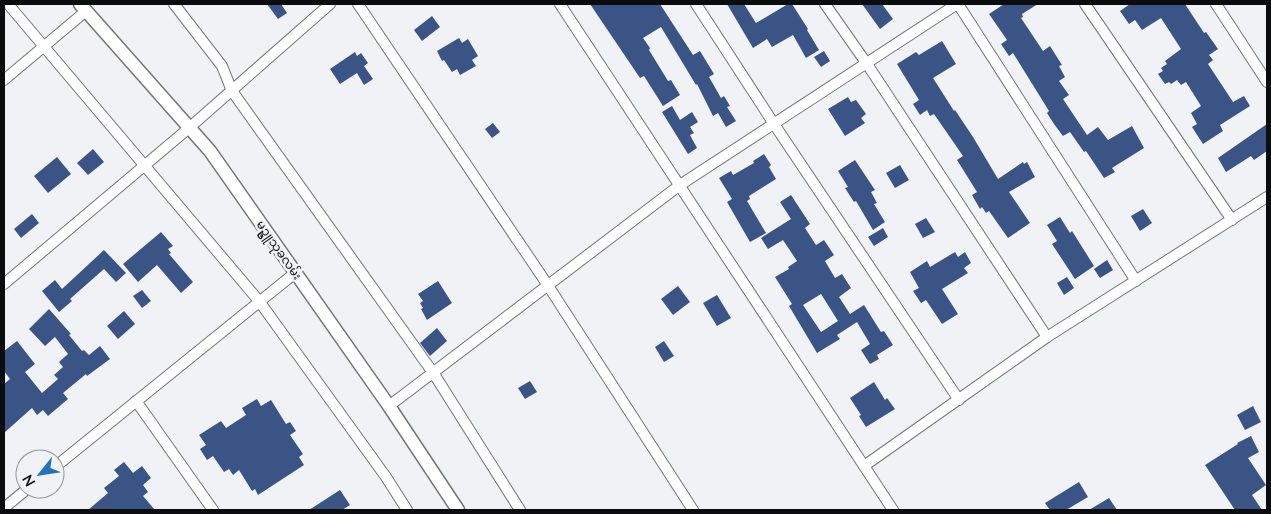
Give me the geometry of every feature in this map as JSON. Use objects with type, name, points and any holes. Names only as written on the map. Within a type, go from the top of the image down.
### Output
[{"type":"street","points":[[8,4],[260,301],[386,477],[407,510]]},
{"type":"street","points":[[174,4],[222,66],[232,90],[434,374],[520,510]]},
{"type":"street","points":[[4,284],[145,166],[330,4]]},
{"type":"street","points":[[358,4],[548,284],[693,510]]},
{"type":"street","points":[[560,4],[893,510]]},
{"type":"street","points":[[696,4],[959,400]]},
{"type":"street","points":[[825,4],[867,64],[1048,338]]},
{"type":"street","points":[[389,406],[434,374],[548,284],[680,185],[957,4],[1136,281]]},
{"type":"street","points":[[1085,4],[1232,220]]},
{"type":"street","points":[[1216,4],[1263,64],[1267,82]]},
{"type":"street","points":[[4,80],[44,46],[83,7]]},
{"type":"street","name":"မဥ္ဇူသုခလမ်း","points":[[83,7],[210,151],[389,406],[458,510]]},
{"type":"street","points":[[864,466],[1048,338],[1267,197]]},
{"type":"street","points":[[65,459],[294,273]]},
{"type":"street","points":[[136,401],[213,510]]},
{"type":"street","points":[[4,508],[15,499]]},
{"type":"building","points":[[267,4],[281,4],[287,13],[278,19]]},
{"type":"building","points":[[590,4],[660,4],[693,55],[700,51],[714,74],[709,77],[721,98],[724,96],[730,106],[727,107],[736,121],[726,127],[718,113],[713,116],[697,84],[661,27],[643,38],[668,81],[671,80],[680,95],[663,106],[644,76],[640,78]]},
{"type":"building","points":[[727,4],[744,4],[756,23],[788,4],[792,4],[819,50],[806,58],[793,35],[772,47],[767,39],[753,48]]},
{"type":"building","points":[[862,4],[882,4],[893,19],[880,29]]},
{"type":"building","points":[[1004,4],[1038,4],[1022,14],[1023,17],[1021,18],[1043,51],[1050,46],[1062,65],[1059,66],[1065,77],[1059,81],[1069,95],[1063,99],[1087,135],[1098,127],[1108,140],[1132,126],[1144,148],[1112,168],[1115,172],[1104,178],[1086,151],[1084,152],[1070,132],[1063,136],[1047,113],[1049,111],[1013,53],[1009,56],[1001,44],[1007,40],[989,14]]},
{"type":"building","points":[[1130,4],[1185,4],[1204,33],[1206,32],[1218,49],[1209,55],[1213,60],[1208,64],[1233,102],[1244,96],[1250,106],[1220,125],[1223,131],[1203,144],[1192,127],[1197,124],[1191,113],[1201,106],[1186,82],[1181,85],[1177,80],[1171,84],[1169,82],[1165,84],[1158,74],[1163,71],[1161,68],[1167,64],[1165,61],[1181,49],[1161,18],[1142,30],[1135,20],[1129,24],[1120,11]]},
{"type":"building","points":[[432,16],[440,27],[422,41],[414,30]]},
{"type":"building","points":[[459,38],[462,43],[468,39],[478,56],[472,60],[476,66],[460,75],[457,69],[452,72],[444,60],[442,61],[437,51]]},
{"type":"building","points":[[942,41],[956,64],[933,78],[973,137],[998,179],[1023,162],[1024,164],[1027,162],[1035,177],[1009,192],[1030,223],[1008,238],[989,211],[986,213],[982,207],[980,209],[972,195],[977,192],[957,160],[963,156],[934,114],[930,116],[927,110],[920,115],[913,104],[919,100],[897,64],[916,52],[919,55]]},
{"type":"building","points":[[824,51],[830,61],[821,67],[814,57]]},
{"type":"building","points":[[355,52],[357,56],[361,53],[368,63],[364,66],[373,79],[364,85],[357,73],[340,84],[330,69]]},
{"type":"building","points":[[848,97],[851,102],[856,100],[866,114],[861,118],[865,123],[845,136],[828,109]]},
{"type":"building","points":[[672,106],[680,120],[692,112],[698,122],[690,127],[694,133],[690,135],[697,148],[688,154],[662,112]]},
{"type":"building","points":[[493,123],[500,132],[492,138],[485,129]]},
{"type":"building","points":[[1267,124],[1267,151],[1254,160],[1251,156],[1226,172],[1218,158]]},
{"type":"building","points":[[93,149],[104,162],[88,175],[77,163]]},
{"type":"building","points":[[764,154],[771,165],[769,167],[776,179],[749,196],[750,199],[747,201],[766,233],[750,242],[727,202],[732,199],[719,178],[731,171],[733,175],[754,163],[753,161]]},
{"type":"building","points":[[57,157],[71,174],[48,193],[34,176]]},
{"type":"building","points":[[855,160],[875,190],[871,192],[877,203],[874,204],[885,222],[873,230],[856,201],[854,202],[845,188],[848,187],[838,171]]},
{"type":"building","points":[[900,165],[909,180],[895,188],[886,173]]},
{"type":"building","points":[[791,195],[810,224],[805,228],[816,245],[824,240],[834,255],[825,261],[835,278],[842,274],[851,288],[839,297],[850,314],[864,305],[881,332],[884,331],[893,345],[877,355],[879,359],[870,364],[861,350],[870,344],[857,322],[837,335],[840,339],[817,353],[789,306],[792,304],[775,277],[789,269],[788,267],[797,261],[783,240],[768,249],[761,238],[791,219],[780,202]],"holes":[[[821,294],[838,321],[821,332],[803,305]]]},
{"type":"building","points":[[1143,209],[1152,223],[1140,231],[1131,216]]},
{"type":"building","points":[[32,214],[39,223],[21,238],[14,229]]},
{"type":"building","points":[[1060,217],[1070,233],[1072,231],[1094,266],[1075,279],[1052,244],[1057,241],[1047,225]]},
{"type":"building","points":[[926,218],[935,232],[923,238],[915,224]]},
{"type":"building","points":[[883,228],[888,237],[874,246],[868,237]]},
{"type":"building","points":[[161,232],[173,246],[168,249],[171,253],[169,254],[193,282],[181,293],[157,265],[138,282],[123,264]]},
{"type":"building","points":[[104,250],[126,273],[116,282],[104,269],[70,299],[72,301],[59,312],[42,291],[55,280],[62,289]]},
{"type":"building","points":[[955,252],[958,257],[965,252],[971,263],[964,268],[968,273],[942,289],[958,314],[942,324],[926,300],[921,303],[913,291],[919,288],[910,272],[927,261],[930,267]]},
{"type":"building","points":[[1107,260],[1113,270],[1100,278],[1094,269]]},
{"type":"building","points":[[1067,277],[1074,288],[1064,295],[1057,283]]},
{"type":"building","points":[[438,281],[452,303],[427,320],[421,309],[423,308],[420,303],[423,301],[418,294]]},
{"type":"building","points":[[678,286],[690,302],[673,315],[661,299]]},
{"type":"building","points":[[142,290],[151,301],[142,308],[133,296]]},
{"type":"building","points":[[717,295],[731,318],[717,326],[703,303]]},
{"type":"building","points":[[49,309],[71,334],[69,335],[82,351],[84,350],[89,355],[100,346],[110,359],[87,376],[86,374],[63,393],[68,399],[48,416],[43,410],[37,415],[32,408],[4,433],[4,384],[10,379],[4,371],[4,351],[17,341],[35,364],[25,372],[42,393],[58,379],[54,375],[63,367],[59,362],[68,354],[55,337],[45,346],[29,329]]},
{"type":"building","points":[[124,311],[135,324],[118,339],[107,326]]},
{"type":"building","points":[[437,328],[447,341],[430,356],[420,343]]},
{"type":"building","points":[[664,341],[674,356],[664,362],[655,347]]},
{"type":"building","points":[[530,381],[537,392],[525,399],[518,388]]},
{"type":"building","points":[[874,382],[885,400],[887,398],[895,409],[866,427],[850,398]]},
{"type":"building","points":[[257,399],[261,406],[271,400],[286,424],[290,422],[296,431],[290,435],[303,454],[299,457],[304,465],[258,495],[255,489],[252,491],[239,470],[233,475],[229,469],[224,472],[213,456],[207,460],[200,449],[206,445],[199,435],[221,421],[226,428],[246,415],[242,408]]},
{"type":"building","points":[[1253,406],[1261,422],[1245,430],[1237,415]]},
{"type":"building","points":[[1251,436],[1259,452],[1248,458],[1266,485],[1252,495],[1262,510],[1235,510],[1205,465],[1237,443]]},
{"type":"building","points":[[124,462],[133,473],[142,466],[151,478],[143,485],[148,492],[143,496],[155,510],[88,510],[108,493],[104,488],[119,476],[114,470]]},
{"type":"building","points":[[1079,482],[1088,497],[1066,510],[1050,510],[1045,503]]},
{"type":"building","points":[[340,490],[350,505],[342,510],[309,510]]},
{"type":"building","points":[[1109,498],[1117,510],[1089,510]]}]
